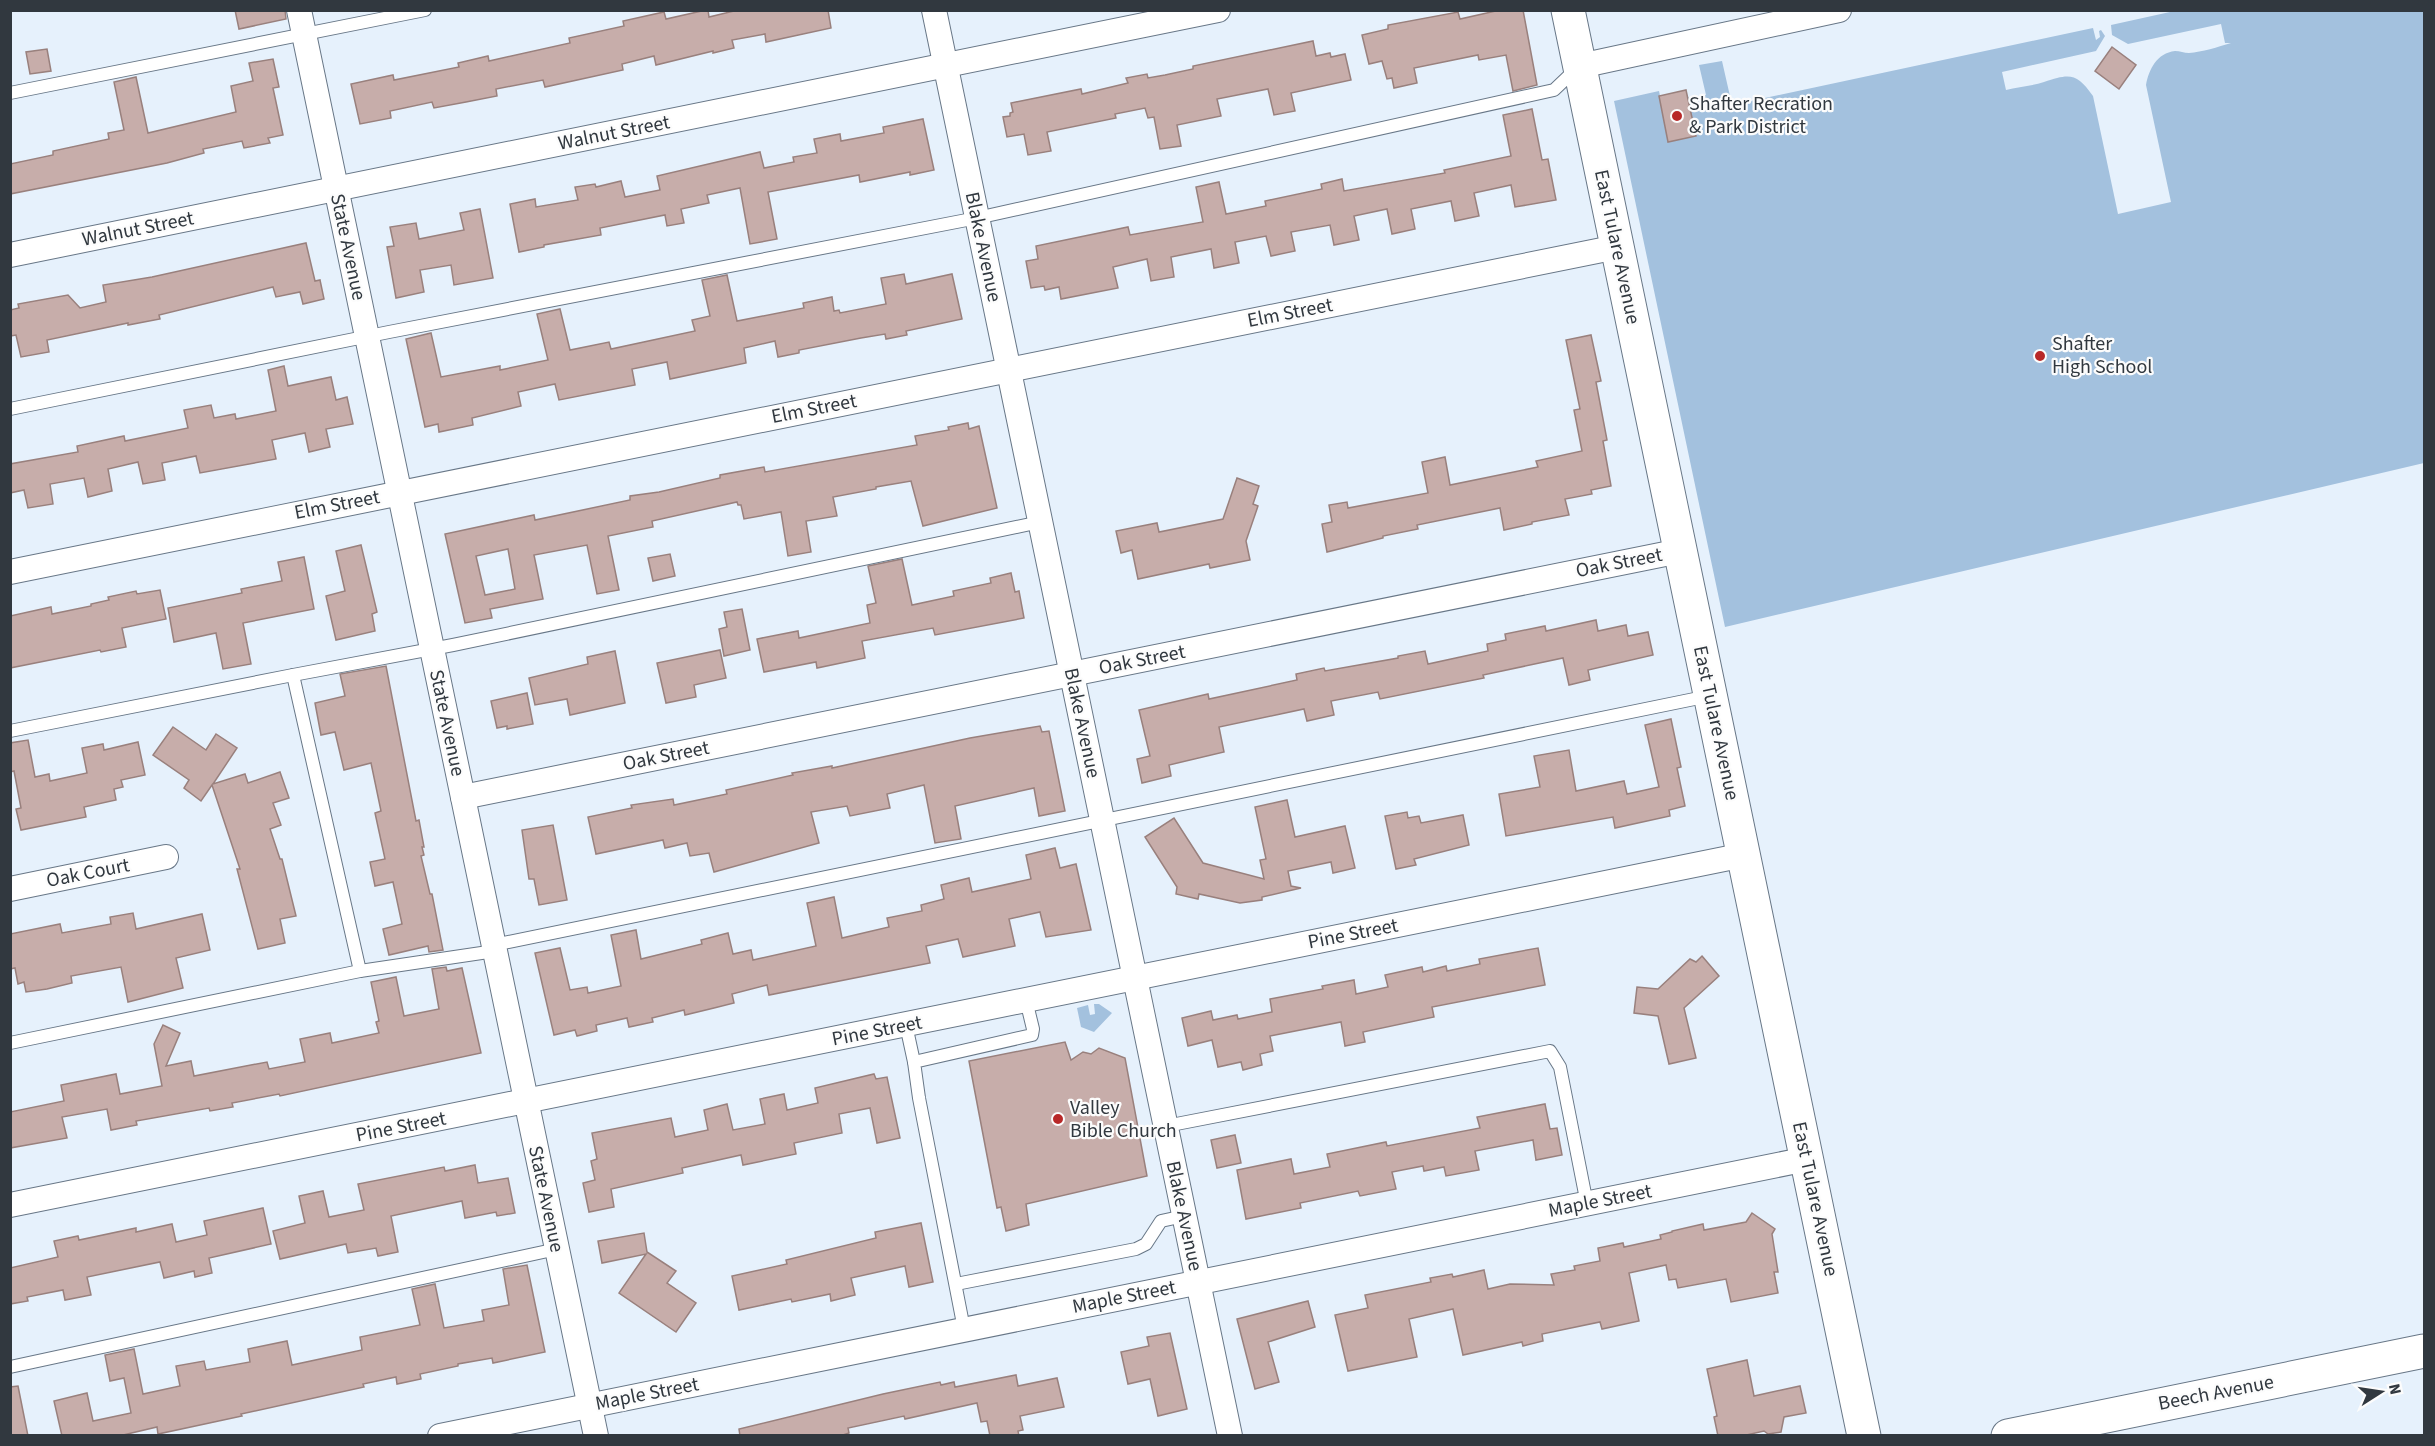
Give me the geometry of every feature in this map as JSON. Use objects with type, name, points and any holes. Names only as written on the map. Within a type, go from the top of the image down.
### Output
[{"type":"street","name":"State Avenue","points":[[299,10],[596,1436]]},
{"type":"street","name":"Blake Avenue","points":[[934,10],[1230,1436]]},
{"type":"street","name":"Walnut Street","points":[[10,255],[1218,10]]},
{"type":"street","name":"East Tulare Avenue","points":[[1568,10],[1864,1436]]},
{"type":"street","points":[[1580,66],[1839,10]]},
{"type":"street","name":"Elm Street","points":[[10,572],[1617,247]]},
{"type":"street","name":"Oak Street","points":[[463,797],[1680,551]]},
{"type":"street","name":"Pine Street","points":[[10,1205],[1744,855]]},
{"type":"street","name":"Oak Court","points":[[10,889],[166,857]]},
{"type":"street","name":"Maple Street","points":[[440,1436],[1807,1159]]},
{"type":"street","name":"Beech Avenue","points":[[2008,1436],[2424,1351]]},
{"type":"lane","points":[[10,93],[425,10]]},
{"type":"lane","points":[[10,410],[367,336],[977,218],[1554,90],[1580,66]]},
{"type":"lane","points":[[10,731],[432,650],[1040,522]]},
{"type":"lane","points":[[293,675],[360,971]]},
{"type":"lane","points":[[10,1043],[360,971],[494,948],[1102,819],[1711,696]]},
{"type":"lane","points":[[914,1062],[1032,1035],[1033,1029],[1026,1000]]},
{"type":"lane","points":[[906,1025],[964,1329]]},
{"type":"lane","points":[[1166,1126],[1550,1051],[1560,1067],[1587,1204]]},
{"type":"lane","points":[[956,1284],[1136,1249],[1146,1244],[1161,1221],[1184,1216]]},
{"type":"lane","points":[[10,1367],[557,1249]]},
{"type":"shaded area","name":"Shafter High School","points":[[2179,10],[2424,11],[2424,463],[1725,627],[1614,101],[1659,91],[1669,140],[1686,95],[1690,99],[1706,95],[1699,65],[1722,61],[1732,105],[2093,28],[2096,40],[2100,37],[2099,31],[2101,30],[2105,36],[2096,51],[2002,72],[2006,90],[2067,76],[2077,79],[2087,88],[2093,96],[2118,214],[2171,202],[2146,85],[2155,63],[2169,52],[2194,52],[2231,43],[2225,43],[2221,24],[2128,44],[2112,35],[2111,25]]},
{"type":"shaded area","points":[[1094,1004],[1099,1004],[1112,1013],[1094,1032],[1081,1027],[1077,1008],[1088,1005],[1090,1015],[1095,1014]]},
{"type":"building","points":[[235,10],[285,10],[286,19],[239,29]]},
{"type":"building","points":[[708,10],[709,17],[738,10],[828,10],[831,28],[766,42],[765,34],[732,40],[734,48],[713,53],[713,51],[656,65],[654,56],[622,64],[623,70],[545,87],[543,80],[496,89],[497,96],[434,108],[432,102],[390,111],[391,118],[360,124],[351,84],[393,75],[394,80],[459,67],[458,63],[488,56],[489,61],[570,43],[569,38],[624,26],[623,21],[664,12],[666,19]]},
{"type":"building","points":[[1500,10],[1523,10],[1537,85],[1513,91],[1506,55],[1479,60],[1478,55],[1414,68],[1417,83],[1394,88],[1392,78],[1387,79],[1382,61],[1369,64],[1362,35],[1388,29],[1388,25],[1458,12],[1460,19]]},
{"type":"building","points":[[1313,41],[1316,56],[1330,53],[1331,57],[1345,54],[1351,80],[1291,93],[1295,111],[1274,115],[1268,89],[1217,99],[1221,116],[1177,125],[1181,146],[1160,149],[1154,117],[1148,118],[1145,108],[1115,114],[1116,118],[1047,132],[1051,151],[1028,155],[1024,134],[1007,137],[1003,117],[1010,116],[1013,112],[1011,103],[1081,89],[1082,94],[1128,83],[1126,78],[1147,74],[1148,78],[1165,75],[1193,69],[1193,66]]},
{"type":"building","points":[[2112,47],[2136,65],[2119,89],[2095,71]]},
{"type":"building","points":[[47,49],[51,71],[30,74],[26,52]]},
{"type":"building","points":[[273,59],[279,87],[273,88],[283,135],[268,138],[270,143],[244,148],[242,141],[203,149],[204,153],[167,163],[10,194],[10,164],[53,155],[53,151],[109,139],[108,133],[124,130],[114,82],[136,77],[148,133],[236,112],[231,86],[253,81],[249,63]]},
{"type":"building","name":"Shafter Recration & Park District","points":[[1686,90],[1696,136],[1668,142],[1659,96]]},
{"type":"building","points":[[1532,109],[1542,160],[1548,159],[1556,200],[1515,207],[1511,185],[1474,193],[1479,216],[1455,221],[1451,201],[1411,209],[1415,229],[1392,234],[1387,209],[1354,216],[1359,240],[1334,245],[1330,225],[1291,232],[1295,251],[1271,256],[1266,236],[1235,242],[1239,263],[1214,268],[1211,249],[1171,257],[1174,277],[1151,281],[1147,259],[1113,267],[1118,288],[1061,299],[1059,287],[1045,290],[1044,286],[1031,288],[1026,261],[1038,259],[1036,246],[1128,227],[1130,235],[1203,222],[1196,187],[1219,182],[1226,214],[1266,206],[1265,201],[1322,189],[1321,184],[1342,179],[1344,191],[1445,173],[1444,170],[1511,156],[1503,115]]},
{"type":"building","points":[[923,119],[934,170],[910,175],[910,172],[860,182],[859,175],[768,192],[777,239],[750,244],[740,188],[707,195],[709,203],[681,209],[684,223],[667,226],[665,215],[600,228],[601,235],[519,252],[510,204],[535,199],[536,207],[578,200],[575,187],[595,184],[596,187],[621,181],[625,197],[660,190],[657,176],[760,152],[764,168],[794,162],[793,157],[817,153],[814,139],[840,134],[841,141],[884,133],[883,127]]},
{"type":"building","points":[[480,209],[493,278],[454,285],[451,265],[420,270],[424,292],[396,298],[387,247],[394,246],[390,227],[416,223],[419,239],[464,230],[460,213]]},
{"type":"building","points":[[306,243],[315,281],[320,280],[324,299],[303,304],[300,292],[276,297],[273,287],[159,315],[160,319],[128,325],[128,323],[47,340],[49,352],[21,357],[16,335],[10,336],[10,310],[19,308],[18,304],[68,295],[80,308],[106,302],[103,285],[152,277]]},
{"type":"building","points":[[904,274],[906,284],[952,274],[962,319],[906,331],[907,335],[886,339],[885,334],[861,338],[799,350],[799,353],[778,357],[775,341],[744,348],[746,363],[670,379],[667,362],[632,369],[635,385],[559,400],[555,384],[518,392],[521,406],[472,418],[473,425],[439,432],[438,424],[425,427],[406,339],[431,333],[441,377],[500,366],[500,370],[548,360],[537,314],[560,309],[570,350],[609,342],[611,349],[695,331],[692,320],[710,316],[702,280],[727,275],[737,321],[804,308],[803,303],[832,297],[834,311],[839,310],[840,313],[886,304],[881,278]]},
{"type":"building","points":[[1591,335],[1601,381],[1596,382],[1607,440],[1603,441],[1611,486],[1591,490],[1592,494],[1565,499],[1569,515],[1532,522],[1532,524],[1504,530],[1500,508],[1417,525],[1418,529],[1327,552],[1322,524],[1332,522],[1329,505],[1347,502],[1348,508],[1428,493],[1422,462],[1445,457],[1450,485],[1538,467],[1536,461],[1582,451],[1574,410],[1580,409],[1566,340]]},
{"type":"building","points":[[284,366],[288,386],[331,377],[336,400],[347,397],[353,424],[326,429],[330,447],[309,452],[305,433],[272,440],[276,459],[200,473],[196,456],[162,463],[165,480],[143,484],[138,462],[108,469],[112,491],[88,497],[84,478],[50,484],[53,504],[28,508],[24,490],[10,493],[10,464],[78,452],[77,446],[124,436],[125,441],[188,428],[184,410],[211,405],[214,418],[235,414],[236,419],[276,411],[268,370]]},
{"type":"building","points":[[968,423],[969,429],[979,426],[997,508],[923,526],[911,481],[876,487],[876,489],[833,497],[837,516],[806,521],[811,552],[788,556],[781,512],[744,519],[741,505],[737,502],[652,521],[653,527],[608,536],[619,590],[597,594],[587,545],[534,555],[543,599],[490,609],[492,618],[465,623],[445,534],[534,515],[535,520],[630,500],[630,496],[720,478],[720,475],[764,467],[765,472],[917,445],[915,436],[949,430],[948,427]],"holes":[[[508,549],[515,589],[485,595],[476,556]]]},
{"type":"building","points":[[1237,478],[1259,486],[1253,504],[1258,506],[1246,541],[1250,560],[1210,568],[1209,564],[1138,579],[1132,550],[1121,553],[1116,531],[1157,523],[1159,532],[1223,519]]},
{"type":"building","points":[[361,545],[377,612],[372,614],[375,631],[336,640],[326,596],[345,591],[336,551]]},
{"type":"building","points":[[670,554],[675,576],[653,581],[648,558]]},
{"type":"building","points":[[304,557],[314,609],[243,623],[251,664],[223,669],[216,633],[174,642],[168,608],[242,593],[241,589],[282,581],[278,562]]},
{"type":"building","points":[[902,559],[912,605],[954,596],[953,591],[991,583],[990,578],[1011,573],[1015,592],[1019,591],[1024,618],[935,635],[933,628],[862,641],[865,658],[817,668],[816,662],[764,672],[757,639],[798,631],[799,638],[870,623],[867,605],[876,603],[868,566]]},
{"type":"building","points":[[160,590],[166,619],[122,628],[126,647],[10,668],[10,616],[51,607],[52,614],[91,606],[91,604],[109,600],[108,597],[136,591],[137,594]]},
{"type":"building","points":[[742,609],[750,650],[724,656],[719,629],[727,627],[724,612]]},
{"type":"building","points":[[1596,620],[1598,631],[1626,625],[1628,636],[1648,632],[1653,655],[1588,670],[1590,680],[1569,685],[1563,658],[1483,675],[1484,678],[1380,699],[1378,692],[1331,701],[1334,715],[1307,721],[1304,709],[1219,727],[1224,752],[1169,765],[1171,776],[1142,783],[1137,759],[1150,756],[1139,710],[1208,694],[1209,699],[1297,680],[1296,674],[1324,668],[1325,671],[1425,651],[1428,664],[1488,651],[1487,644],[1506,640],[1505,634],[1545,626],[1546,631]]},
{"type":"building","points":[[720,650],[726,678],[694,685],[696,697],[666,703],[657,663]]},
{"type":"building","points":[[615,651],[625,703],[570,715],[567,699],[535,705],[529,678],[588,664],[587,657]]},
{"type":"building","points":[[386,666],[416,821],[419,820],[424,847],[422,847],[424,855],[421,856],[430,894],[432,894],[443,950],[429,952],[428,946],[389,955],[383,929],[402,924],[393,882],[375,886],[370,862],[385,859],[375,813],[381,811],[371,763],[344,770],[335,732],[321,735],[315,703],[345,696],[340,674]]},
{"type":"building","points":[[527,693],[533,724],[507,729],[507,726],[497,728],[491,701]]},
{"type":"building","points":[[1671,719],[1681,767],[1677,768],[1685,806],[1669,810],[1670,816],[1615,828],[1613,817],[1506,836],[1499,794],[1540,787],[1534,756],[1569,750],[1576,791],[1624,781],[1627,794],[1659,787],[1645,725]]},
{"type":"building","points":[[1040,726],[1042,732],[1049,731],[1065,811],[1039,816],[1034,788],[955,806],[961,839],[935,843],[924,785],[887,794],[890,808],[850,816],[847,806],[811,812],[819,843],[714,872],[709,853],[690,856],[687,843],[665,848],[663,840],[596,854],[588,817],[632,808],[631,805],[673,799],[674,805],[727,794],[726,790],[793,775],[792,773],[832,766],[832,768],[970,738]]},
{"type":"building","points":[[173,727],[206,750],[216,734],[237,748],[213,784],[245,774],[248,783],[280,772],[289,798],[273,803],[281,825],[270,829],[280,859],[282,859],[296,916],[280,919],[285,943],[258,949],[237,869],[240,869],[212,785],[201,801],[184,788],[189,780],[153,755]]},
{"type":"building","points":[[28,740],[35,777],[49,774],[50,781],[87,773],[82,748],[103,744],[104,750],[138,742],[145,775],[121,780],[123,787],[114,789],[116,800],[84,807],[86,817],[21,830],[16,809],[21,808],[14,771],[10,772],[10,743]]},
{"type":"building","points":[[1287,800],[1295,837],[1345,826],[1355,868],[1333,873],[1331,862],[1288,871],[1291,886],[1301,888],[1262,897],[1262,900],[1240,903],[1199,894],[1198,899],[1176,894],[1177,887],[1145,837],[1174,818],[1203,863],[1264,879],[1260,860],[1266,859],[1255,807]]},
{"type":"building","points":[[1407,812],[1408,818],[1419,816],[1421,823],[1463,815],[1469,845],[1414,859],[1416,865],[1396,869],[1385,816]]},
{"type":"building","points":[[553,825],[567,900],[539,905],[534,879],[529,879],[522,830]]},
{"type":"building","points":[[1055,848],[1060,868],[1076,864],[1091,930],[1046,937],[1040,912],[1009,919],[1015,946],[963,957],[958,939],[926,946],[930,963],[769,995],[767,985],[732,994],[734,1003],[685,1015],[684,1010],[652,1018],[653,1022],[629,1027],[627,1018],[596,1025],[597,1031],[577,1036],[575,1030],[554,1035],[535,953],[560,948],[570,990],[587,987],[588,993],[621,986],[611,935],[636,930],[641,959],[702,944],[701,940],[728,933],[733,954],[751,950],[753,960],[816,946],[807,903],[834,897],[842,938],[889,927],[887,918],[922,911],[921,905],[944,899],[941,885],[969,878],[972,892],[1031,879],[1026,855]]},
{"type":"building","points":[[133,913],[136,929],[202,914],[210,950],[176,958],[183,988],[128,1002],[121,967],[71,976],[72,983],[47,989],[26,992],[24,982],[18,984],[15,968],[10,969],[10,934],[60,924],[62,933],[111,924],[110,917]]},
{"type":"building","points":[[1538,948],[1545,985],[1432,1007],[1434,1017],[1363,1032],[1365,1042],[1345,1046],[1341,1022],[1270,1036],[1273,1051],[1260,1054],[1262,1065],[1243,1070],[1241,1062],[1218,1067],[1212,1040],[1188,1046],[1182,1018],[1211,1011],[1213,1020],[1237,1015],[1238,1019],[1272,1012],[1270,999],[1323,989],[1322,986],[1354,980],[1356,994],[1388,987],[1385,975],[1422,967],[1423,972],[1446,966],[1447,971],[1480,964],[1479,959]]},
{"type":"building","points":[[1702,956],[1719,976],[1684,1008],[1696,1058],[1669,1064],[1658,1016],[1634,1013],[1637,987],[1658,989],[1690,959],[1696,962]]},
{"type":"building","points":[[446,967],[447,971],[462,968],[481,1053],[280,1096],[279,1094],[232,1103],[233,1107],[210,1111],[209,1108],[136,1121],[137,1125],[111,1130],[107,1109],[62,1117],[67,1138],[10,1148],[10,1112],[64,1101],[61,1085],[116,1074],[120,1094],[162,1086],[154,1044],[163,1025],[180,1033],[166,1066],[191,1061],[194,1076],[267,1062],[269,1069],[305,1062],[300,1039],[330,1033],[332,1043],[379,1033],[376,1022],[379,1021],[371,982],[396,977],[404,1016],[439,1009],[432,969]]},
{"type":"building","name":"Valley Bible Church","points":[[1065,1042],[1071,1060],[1083,1052],[1091,1054],[1099,1048],[1125,1058],[1147,1176],[1026,1204],[1029,1225],[1006,1231],[1001,1207],[997,1208],[969,1061]]},
{"type":"building","points":[[874,1074],[876,1079],[887,1077],[900,1138],[877,1143],[870,1108],[839,1114],[842,1133],[794,1143],[796,1154],[743,1165],[741,1155],[682,1168],[683,1173],[611,1189],[614,1207],[589,1212],[583,1183],[595,1180],[591,1161],[597,1159],[592,1133],[671,1118],[675,1137],[708,1130],[704,1110],[727,1104],[733,1130],[765,1124],[760,1099],[784,1094],[787,1110],[818,1103],[815,1088]]},
{"type":"building","points":[[1545,1104],[1550,1129],[1557,1128],[1562,1155],[1536,1160],[1533,1140],[1475,1151],[1479,1170],[1446,1176],[1444,1167],[1424,1171],[1423,1166],[1392,1172],[1396,1189],[1360,1196],[1358,1191],[1300,1203],[1301,1208],[1246,1219],[1237,1170],[1291,1159],[1294,1174],[1330,1167],[1327,1154],[1386,1142],[1387,1146],[1480,1128],[1477,1117]]},
{"type":"building","points":[[1235,1135],[1241,1163],[1217,1168],[1211,1140]]},
{"type":"building","points":[[475,1165],[478,1183],[508,1178],[515,1213],[497,1216],[496,1212],[465,1218],[462,1201],[391,1216],[398,1252],[378,1256],[376,1248],[348,1253],[346,1244],[280,1259],[273,1231],[305,1223],[299,1196],[323,1191],[329,1217],[364,1210],[358,1184],[444,1167],[445,1171]]},
{"type":"building","points":[[263,1208],[271,1244],[209,1258],[212,1273],[195,1277],[194,1271],[164,1278],[160,1262],[87,1277],[91,1295],[65,1300],[63,1290],[27,1297],[28,1301],[10,1304],[10,1268],[58,1257],[54,1241],[78,1236],[79,1240],[136,1228],[136,1232],[172,1224],[176,1242],[207,1235],[204,1221]]},
{"type":"building","points":[[1752,1213],[1775,1229],[1772,1234],[1778,1272],[1774,1272],[1778,1293],[1731,1302],[1726,1279],[1678,1288],[1676,1279],[1669,1280],[1666,1265],[1629,1273],[1639,1321],[1602,1329],[1600,1322],[1542,1334],[1543,1341],[1523,1346],[1522,1342],[1463,1355],[1453,1309],[1409,1319],[1417,1357],[1348,1371],[1335,1315],[1368,1308],[1365,1295],[1431,1282],[1430,1278],[1452,1274],[1453,1277],[1484,1270],[1488,1289],[1510,1284],[1554,1285],[1551,1274],[1575,1270],[1574,1266],[1600,1261],[1598,1248],[1623,1243],[1624,1247],[1661,1239],[1660,1235],[1703,1224],[1704,1230],[1746,1222]]},
{"type":"building","points":[[921,1223],[933,1282],[909,1287],[905,1266],[851,1278],[855,1295],[831,1301],[830,1294],[792,1302],[791,1299],[739,1310],[732,1276],[787,1264],[786,1260],[876,1238],[875,1232]]},
{"type":"building","points":[[644,1233],[647,1252],[676,1271],[667,1283],[696,1303],[676,1332],[619,1293],[646,1254],[602,1263],[598,1241]]},
{"type":"building","points":[[527,1265],[545,1352],[493,1363],[492,1358],[458,1364],[458,1366],[420,1374],[421,1379],[397,1384],[396,1377],[363,1384],[364,1387],[158,1434],[157,1427],[119,1436],[62,1436],[54,1401],[87,1393],[93,1421],[131,1413],[124,1378],[110,1381],[105,1355],[134,1349],[143,1394],[180,1386],[176,1366],[204,1361],[206,1370],[250,1362],[248,1349],[287,1341],[292,1365],[362,1350],[360,1337],[420,1325],[412,1289],[435,1284],[444,1328],[484,1321],[482,1310],[509,1305],[503,1269]]},
{"type":"building","points":[[1308,1301],[1315,1327],[1268,1342],[1279,1382],[1255,1389],[1237,1319]]},
{"type":"building","points":[[1170,1333],[1187,1409],[1158,1416],[1150,1379],[1128,1384],[1121,1352],[1149,1346],[1147,1337]]},
{"type":"building","points":[[1747,1360],[1754,1396],[1800,1386],[1806,1413],[1784,1417],[1781,1432],[1768,1434],[1764,1431],[1742,1436],[1718,1436],[1714,1417],[1717,1416],[1707,1369]]},
{"type":"building","points":[[1016,1375],[1018,1386],[1057,1378],[1064,1407],[1020,1416],[1023,1430],[1018,1431],[1019,1436],[990,1436],[987,1421],[981,1422],[977,1403],[905,1419],[904,1416],[848,1428],[849,1433],[840,1436],[740,1436],[739,1429],[883,1394],[940,1382],[941,1385],[954,1382],[955,1387]]},
{"type":"building","points":[[18,1386],[28,1436],[10,1436],[10,1387]]},
{"type":"place","name":"Shafter Recration & Park District","points":[[1677,116]]},
{"type":"place","name":"Shafter High School","points":[[2040,356]]},
{"type":"place","name":"Valley Bible Church","points":[[1058,1119]]}]
